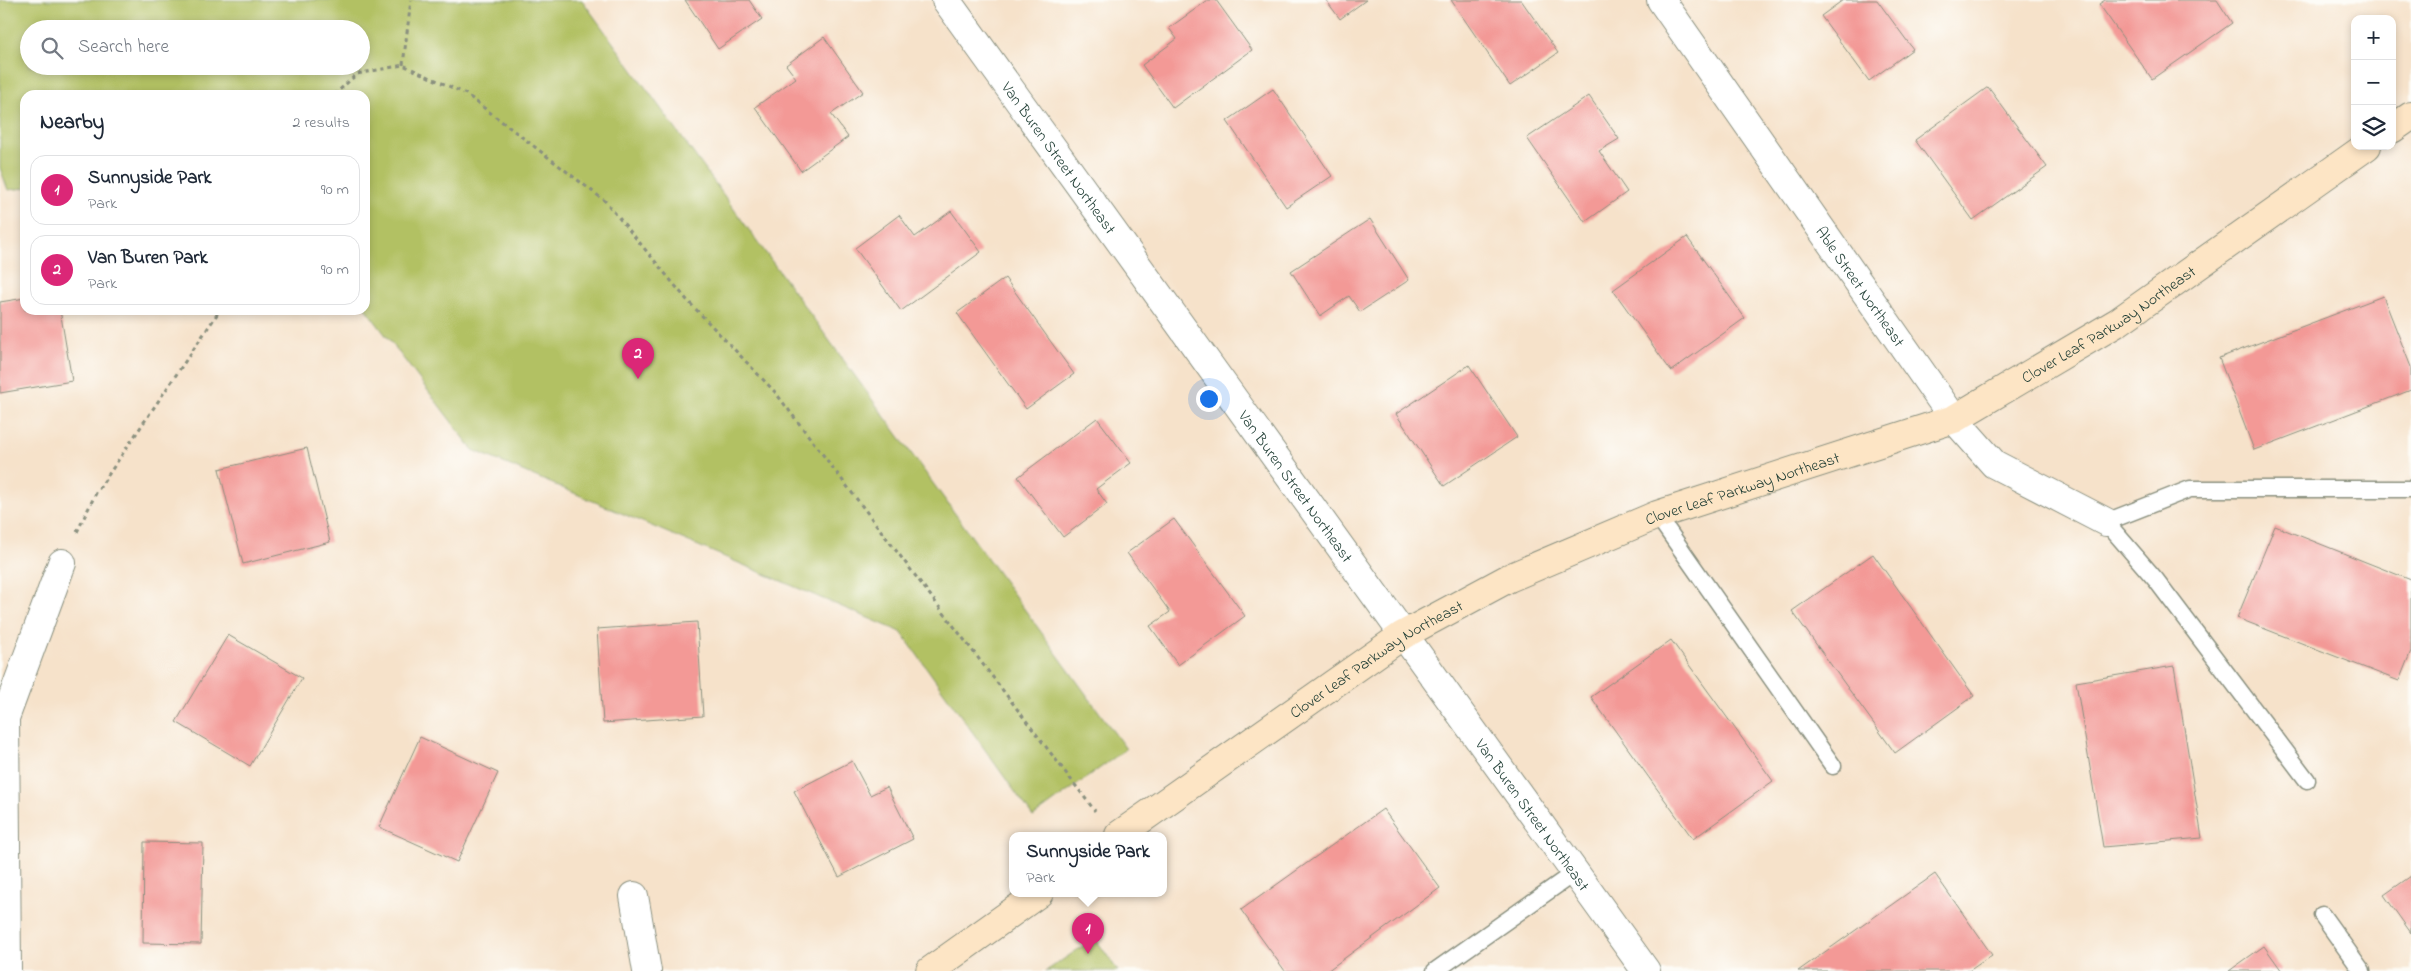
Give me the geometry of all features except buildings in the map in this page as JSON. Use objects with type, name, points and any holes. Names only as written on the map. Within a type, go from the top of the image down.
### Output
[{"type":"street","name":"Van Buren Street Northeast","points":[[946,0],[1646,971]]},
{"type":"street","name":"Able Street Northeast","points":[[1661,0],[1954,419],[1994,464],[2106,522]]},
{"type":"street","points":[[2396,126],[2411,116]]},
{"type":"street","name":"Clover Leaf Parkway Northeast","points":[[1123,832],[1403,635],[1509,578],[1657,515],[1954,419],[2118,322],[2361,150]]},
{"type":"street","points":[[7,971],[5,718],[62,563]]},
{"type":"street","points":[[634,896],[647,971]]},
{"type":"street","points":[[930,971],[1033,897]]},
{"type":"lane","points":[[2307,780],[2156,580],[2106,522],[2190,489],[2411,489]]},
{"type":"lane","points":[[1657,515],[1833,766]]},
{"type":"lane","points":[[1435,971],[1574,873]]},
{"type":"lane","points":[[2322,915],[2362,971]]},
{"type":"path","points":[[403,65],[411,0]]},
{"type":"path","points":[[370,71],[403,65],[466,94],[605,201],[687,300],[775,392],[1098,815]]},
{"type":"path","points":[[339,90],[355,75]]},
{"type":"path","points":[[62,563],[96,493],[217,315]]},
{"type":"green space","points":[[0,0],[582,0],[1126,749],[1033,817],[901,632],[473,450],[370,315],[370,90],[20,90],[20,189],[8,190],[0,168]]},
{"type":"green space","points":[[1095,938],[1118,971],[1046,971]]},
{"type":"place","name":"Van Buren Park","points":[[638,379]]},
{"type":"place","name":"Sunnyside Park","points":[[1088,954]]}]
